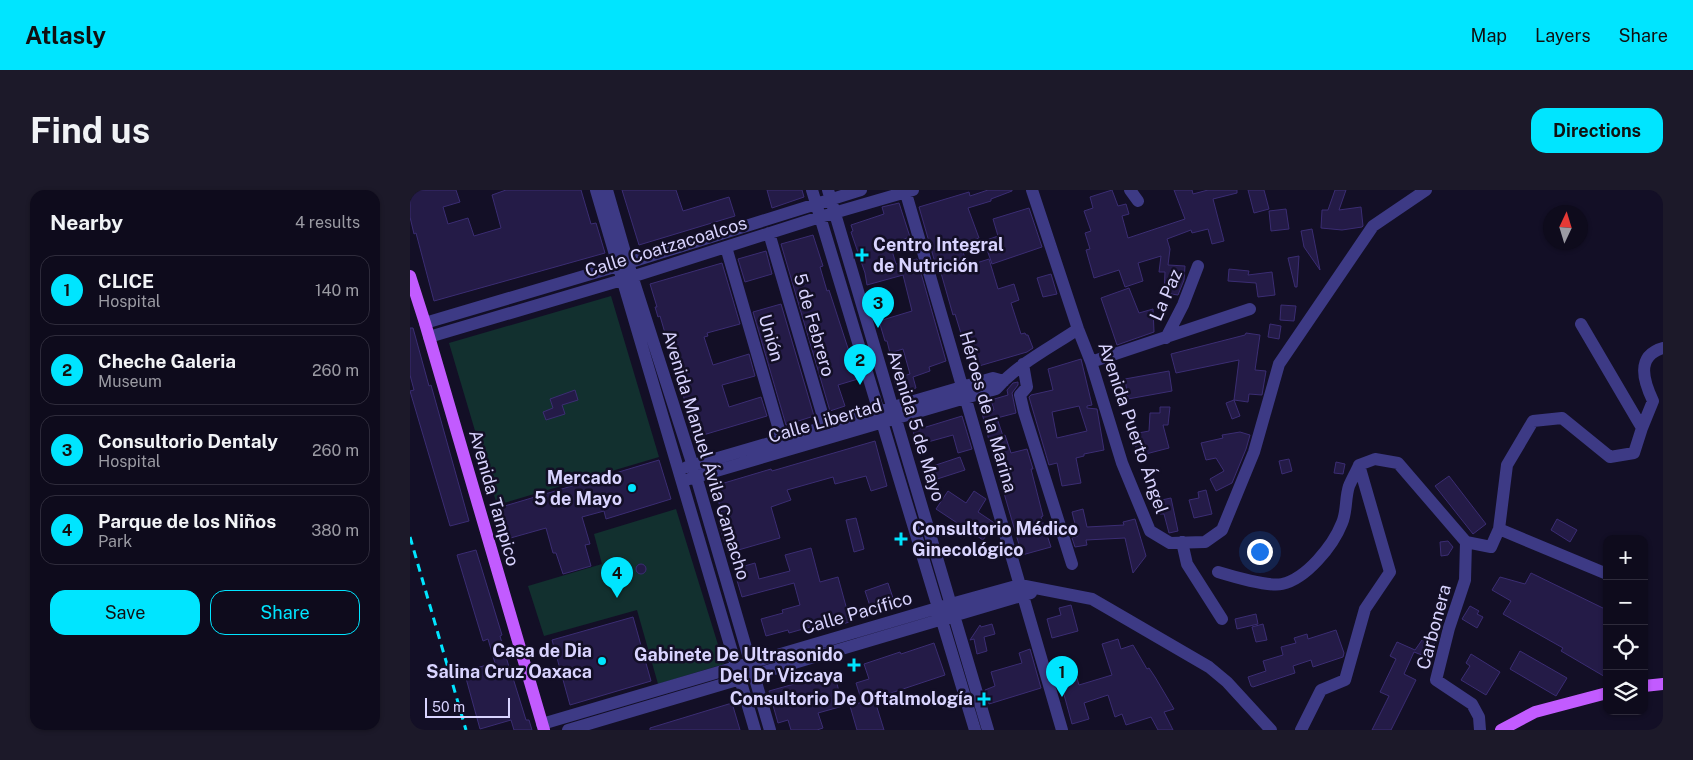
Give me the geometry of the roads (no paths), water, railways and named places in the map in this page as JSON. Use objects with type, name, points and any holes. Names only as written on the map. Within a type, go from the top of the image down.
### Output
[{"type":"main road","name":"Avenida Tampico","points":[[410,276],[543,727]]},
{"type":"main road","points":[[1648,686],[1663,684]]},
{"type":"main road","points":[[1501,730],[1535,712],[1603,694]]},
{"type":"street","name":"Avenida Manuel Ávila Camacho","points":[[596,190],[694,471],[770,730]]},
{"type":"street","name":"Avenida Manuel Ávila Camacho","points":[[607,190],[623,264]]},
{"type":"street","name":"Avenida 5 de Mayo","points":[[812,190],[880,417],[988,730]]},
{"type":"street","name":"Calle Coatzacoalcos","points":[[425,323],[623,264],[816,203],[829,194],[861,190]]},
{"type":"street","name":"Avenida Puerto Ángel","points":[[1032,190],[1078,329],[1092,362],[1122,463],[1150,531],[1170,543],[1205,542],[1222,530],[1254,452],[1278,364],[1373,226],[1426,190]]},
{"type":"street","points":[[1130,190],[1138,201]]},
{"type":"street","name":"Calle Coatzacoalcos","points":[[429,337],[628,279],[769,233],[908,191]]},
{"type":"street","name":"Héroes de la Marina","points":[[908,191],[1062,730]]},
{"type":"street","name":"Avenida 5 de Mayo","points":[[829,194],[894,413],[947,612],[974,730]]},
{"type":"street","name":"5 de Febrero","points":[[769,233],[826,427]]},
{"type":"street","name":"Unión","points":[[726,247],[782,440]]},
{"type":"street","name":"La Paz","points":[[1166,338],[1183,305],[1198,266]]},
{"type":"street","name":"Avenida Manuel Ávila Camacho","points":[[628,279],[680,475],[754,730]]},
{"type":"street","points":[[1092,362],[1250,309]]},
{"type":"street","points":[[1582,324],[1642,428]]},
{"type":"street","name":"Calle Libertad","points":[[680,475],[965,393],[996,389],[1023,364],[1078,329]]},
{"type":"street","points":[[1218,572],[1236,578],[1280,584],[1294,579],[1321,557],[1343,523],[1349,486],[1359,465],[1375,460],[1398,463],[1466,542],[1491,546],[1499,529],[1507,465],[1533,421],[1562,418],[1610,458],[1634,453],[1653,401],[1643,372],[1646,360],[1656,350],[1663,348]]},
{"type":"street","points":[[1023,364],[1027,387],[1020,395],[1072,564]]},
{"type":"street","name":"Calle Libertad","points":[[694,471],[782,440],[826,427],[880,417]]},
{"type":"street","points":[[1301,730],[1322,690],[1345,680],[1366,608],[1390,572],[1359,465]]},
{"type":"street","points":[[1499,529],[1603,572]]},
{"type":"street","points":[[1182,542],[1187,564],[1222,619]]},
{"type":"street","name":"Carbonera","points":[[1466,542],[1465,580],[1449,628],[1436,680],[1472,704],[1479,717],[1480,730]]},
{"type":"street","points":[[1022,591],[1038,590],[1092,599],[1209,666],[1227,682],[1271,730]]},
{"type":"street","name":"Calle Pacífico","points":[[568,730],[738,673],[1022,591]]},
{"type":"street","name":"Calle Pacífico","points":[[543,727],[592,721]]},
{"type":"railway","points":[[410,537],[466,730]]},
{"type":"place","name":"Centro Integral de Nutrición","points":[[862,255]]},
{"type":"place","name":"Consultorio Dentaly","points":[[878,328]]},
{"type":"place","name":"Cheche Galeria","points":[[860,385]]},
{"type":"place","name":"Mercado 5 de Mayo","points":[[632,488]]},
{"type":"place","name":"Consultorio Médico Ginecológico","points":[[901,539]]},
{"type":"place","name":"Parque de los Niños","points":[[617,598]]},
{"type":"place","name":"Casa de Dia Salina Cruz Oaxaca","points":[[602,661]]},
{"type":"place","name":"Gabinete De Ultrasonido Del Dr Vizcaya","points":[[854,665]]},
{"type":"place","name":"CLICE","points":[[1062,697]]},
{"type":"place","name":"Consultorio De Oftalmología","points":[[984,699]]}]
